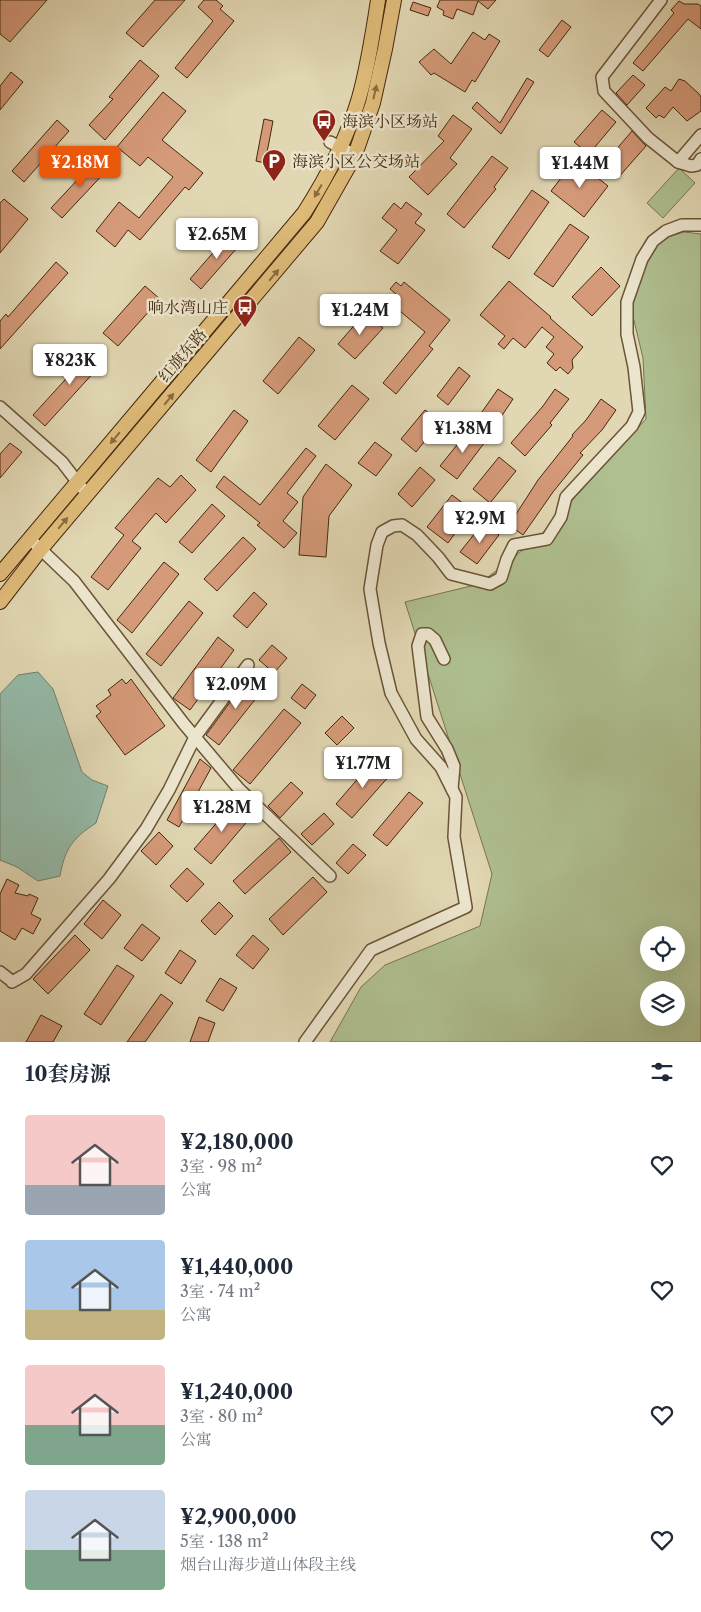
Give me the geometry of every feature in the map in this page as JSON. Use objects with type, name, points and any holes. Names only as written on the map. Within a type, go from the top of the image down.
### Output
[{"type":"main road","name":"红旗东路","points":[[0,574],[298,220],[317,192],[336,145],[359,98],[378,0]]},
{"type":"main road","name":"红旗东路","points":[[0,602],[41,549],[317,222],[355,155],[372,103],[394,0]]},
{"type":"street","points":[[661,0],[602,77],[604,91],[648,138],[678,162],[691,166],[697,164],[701,159]]},
{"type":"street","points":[[678,162],[701,135]]},
{"type":"street","points":[[336,145],[355,155]]},
{"type":"street","points":[[305,1042],[371,950],[466,907],[454,836],[456,798],[442,767],[416,739],[391,693],[379,643],[370,589],[377,545],[382,532],[393,526],[402,525],[417,535],[451,574],[490,584],[501,578],[506,559],[514,545],[547,539],[560,517],[566,497],[632,426],[639,412],[634,367],[627,334],[627,302],[642,259],[653,240],[666,231],[682,225],[701,225]]},
{"type":"street","points":[[0,407],[62,462],[78,482],[86,496]]},
{"type":"street","points":[[30,539],[74,581],[195,737],[239,790],[330,876]]},
{"type":"street","points":[[444,659],[435,640],[428,634],[422,634],[418,646],[427,717],[447,748],[454,766],[452,789]]},
{"type":"street","points":[[7,978],[26,974],[109,879],[146,829],[169,790],[195,737],[248,665]]},
{"type":"shaded area","points":[[679,168],[695,183],[663,218],[647,203]]},
{"type":"shaded area","points":[[684,232],[701,234],[701,1042],[330,1042],[361,987],[385,965],[480,926],[492,874],[405,602],[479,584],[537,539],[646,419],[643,358],[630,304],[647,258],[662,239]]},
{"type":"shaded area","points":[[38,672],[53,689],[82,772],[92,780],[108,786],[96,823],[81,834],[71,845],[64,858],[60,876],[38,881],[17,867],[0,860],[0,694],[18,675]]},
{"type":"building","points":[[0,0],[47,0],[10,42],[0,34]]},
{"type":"building","points":[[155,0],[185,0],[143,47],[126,33]]},
{"type":"building","points":[[204,0],[216,0],[223,6],[220,9],[234,21],[187,78],[175,68],[213,21],[198,7]]},
{"type":"building","points":[[440,0],[496,0],[488,9],[478,1],[473,15],[457,9],[453,19],[443,15],[444,11],[437,7]]},
{"type":"building","points":[[679,1],[684,4],[698,4],[701,6],[701,29],[688,19],[643,71],[633,63],[674,13],[671,10]]},
{"type":"building","points":[[413,2],[431,8],[428,16],[410,10]]},
{"type":"building","points":[[562,20],[571,27],[548,57],[539,50]]},
{"type":"building","points":[[473,32],[485,40],[489,34],[500,41],[475,82],[472,80],[465,92],[434,73],[431,75],[419,62],[434,49],[451,64]]},
{"type":"building","points":[[140,60],[159,76],[105,140],[89,125],[113,99],[109,97]]},
{"type":"building","points":[[11,72],[23,82],[0,110],[0,86]]},
{"type":"building","points":[[633,75],[645,85],[627,105],[616,93]]},
{"type":"building","points":[[527,78],[534,82],[501,134],[472,108],[477,102],[500,123]]},
{"type":"building","points":[[679,79],[685,81],[699,94],[701,97],[701,111],[687,121],[673,107],[664,118],[659,115],[656,118],[646,108],[665,87],[671,91]]},
{"type":"building","points":[[163,92],[186,111],[162,140],[203,173],[189,190],[185,187],[140,240],[128,230],[115,247],[96,231],[119,202],[139,218],[173,177],[148,157],[140,166],[117,147]]},
{"type":"building","points":[[602,110],[616,122],[589,154],[574,142]]},
{"type":"building","points":[[453,115],[472,129],[450,158],[457,164],[428,195],[409,177],[444,141],[438,136]]},
{"type":"building","points":[[264,119],[273,121],[265,163],[256,161]]},
{"type":"building","points":[[57,120],[69,131],[24,182],[12,171]]},
{"type":"building","points":[[632,131],[646,146],[617,179],[602,166]]},
{"type":"building","points":[[492,156],[508,168],[494,187],[496,189],[464,228],[447,214]]},
{"type":"building","points":[[97,159],[108,169],[62,218],[51,208]]},
{"type":"building","points":[[575,160],[608,186],[584,217],[551,191]]},
{"type":"building","points":[[532,190],[549,202],[509,259],[492,247]]},
{"type":"building","points":[[4,199],[28,219],[0,253],[0,203]]},
{"type":"building","points":[[406,202],[422,214],[415,223],[425,230],[398,264],[380,251],[397,230],[382,218],[394,203],[401,209]]},
{"type":"building","points":[[570,224],[589,237],[553,287],[534,274]]},
{"type":"building","points":[[233,230],[244,240],[201,289],[190,279]]},
{"type":"building","points":[[56,262],[68,273],[0,349],[0,321],[6,314],[8,317]]},
{"type":"building","points":[[601,267],[620,286],[592,316],[572,297]]},
{"type":"building","points":[[509,281],[583,347],[572,360],[573,368],[568,374],[560,367],[556,371],[547,363],[554,354],[546,347],[554,337],[542,327],[525,348],[513,338],[504,349],[498,344],[505,336],[480,315]]},
{"type":"building","points":[[396,282],[401,286],[404,282],[450,320],[429,346],[433,349],[396,394],[383,383],[425,332],[389,302],[396,294],[390,289]]},
{"type":"building","points":[[145,286],[160,299],[118,346],[103,333]]},
{"type":"building","points":[[365,313],[383,328],[355,359],[338,344]]},
{"type":"building","points":[[299,337],[315,350],[278,394],[263,381]]},
{"type":"building","points":[[95,347],[107,358],[45,426],[33,415]]},
{"type":"building","points":[[459,367],[470,376],[448,405],[437,396]]},
{"type":"building","points":[[352,385],[369,399],[335,440],[318,426]]},
{"type":"building","points":[[498,389],[513,399],[493,429],[477,419]]},
{"type":"building","points":[[555,389],[569,399],[550,423],[552,425],[525,456],[511,443]]},
{"type":"building","points":[[601,399],[616,410],[602,430],[580,453],[583,455],[553,492],[523,535],[509,525],[538,480]]},
{"type":"building","points":[[234,410],[248,421],[211,472],[196,460]]},
{"type":"building","points":[[425,410],[440,422],[416,452],[401,439]]},
{"type":"building","points":[[469,430],[485,442],[457,479],[440,466]]},
{"type":"building","points":[[375,442],[392,455],[376,476],[358,463]]},
{"type":"building","points":[[10,443],[22,452],[0,478],[0,454]]},
{"type":"building","points":[[306,448],[316,456],[287,493],[298,502],[283,521],[297,533],[284,548],[257,525],[260,523],[216,487],[224,476],[260,505]]},
{"type":"building","points":[[499,457],[516,471],[490,503],[473,489]]},
{"type":"building","points":[[326,464],[352,485],[329,516],[326,557],[299,555],[303,497]]},
{"type":"building","points":[[420,467],[435,480],[412,507],[398,494]]},
{"type":"building","points":[[181,475],[196,490],[166,523],[156,513],[132,541],[141,548],[108,590],[91,577],[124,535],[115,528],[158,478],[170,487]]},
{"type":"building","points":[[452,495],[472,510],[448,543],[427,527]]},
{"type":"building","points":[[212,504],[225,516],[192,553],[179,542]]},
{"type":"building","points":[[483,523],[499,535],[477,564],[460,552]]},
{"type":"building","points":[[243,537],[256,549],[217,591],[204,579]]},
{"type":"building","points":[[164,562],[179,574],[132,633],[117,620]]},
{"type":"building","points":[[254,592],[267,604],[247,628],[233,616]]},
{"type":"building","points":[[189,601],[203,613],[161,666],[146,654]]},
{"type":"building","points":[[218,637],[234,650],[190,710],[173,698]]},
{"type":"building","points":[[272,645],[287,658],[274,673],[259,660]]},
{"type":"building","points":[[250,675],[265,687],[219,745],[206,735]]},
{"type":"building","points":[[122,679],[126,684],[131,679],[165,726],[125,755],[96,716],[101,712],[96,706],[111,695],[108,690]]},
{"type":"building","points":[[302,684],[316,695],[305,709],[291,698]]},
{"type":"building","points":[[284,709],[301,723],[250,784],[233,770]]},
{"type":"building","points":[[342,716],[354,728],[337,745],[325,733]]},
{"type":"building","points":[[200,759],[211,768],[179,827],[167,820]]},
{"type":"building","points":[[374,760],[391,774],[352,818],[336,804]]},
{"type":"building","points":[[291,782],[303,793],[280,818],[268,806]]},
{"type":"building","points":[[409,792],[423,803],[387,846],[373,835]]},
{"type":"building","points":[[234,803],[251,817],[211,864],[194,849]]},
{"type":"building","points":[[324,813],[334,824],[312,845],[301,834]]},
{"type":"building","points":[[159,832],[173,846],[156,865],[141,851]]},
{"type":"building","points":[[279,838],[291,852],[245,894],[233,881]]},
{"type":"building","points":[[353,844],[366,855],[348,874],[336,863]]},
{"type":"building","points":[[187,868],[204,884],[187,902],[170,886]]},
{"type":"building","points":[[313,877],[327,892],[283,935],[269,919]]},
{"type":"building","points":[[7,879],[19,885],[15,893],[28,896],[29,894],[38,898],[31,914],[41,919],[33,934],[22,928],[15,940],[0,931],[0,894]]},
{"type":"building","points":[[103,900],[121,915],[102,939],[84,924]]},
{"type":"building","points":[[219,902],[233,916],[215,935],[201,921]]},
{"type":"building","points":[[142,924],[160,938],[142,961],[124,948]]},
{"type":"building","points":[[75,935],[90,950],[48,994],[33,979]]},
{"type":"building","points":[[253,935],[269,949],[253,969],[236,955]]},
{"type":"building","points":[[180,950],[196,961],[181,984],[165,973]]},
{"type":"building","points":[[117,965],[134,976],[101,1025],[84,1014]]},
{"type":"building","points":[[220,978],[237,988],[223,1011],[206,1001]]},
{"type":"building","points":[[161,994],[173,1003],[145,1042],[127,1042]]},
{"type":"building","points":[[41,1015],[62,1026],[53,1042],[26,1042]]},
{"type":"building","points":[[199,1017],[215,1023],[208,1042],[190,1042]]},
{"type":"place","name":"海滨小区场站","points":[[324,142]]},
{"type":"place","name":"海滨小区公交场站","points":[[274,182]]},
{"type":"place","name":"响水湾山庄","points":[[245,328]]}]
